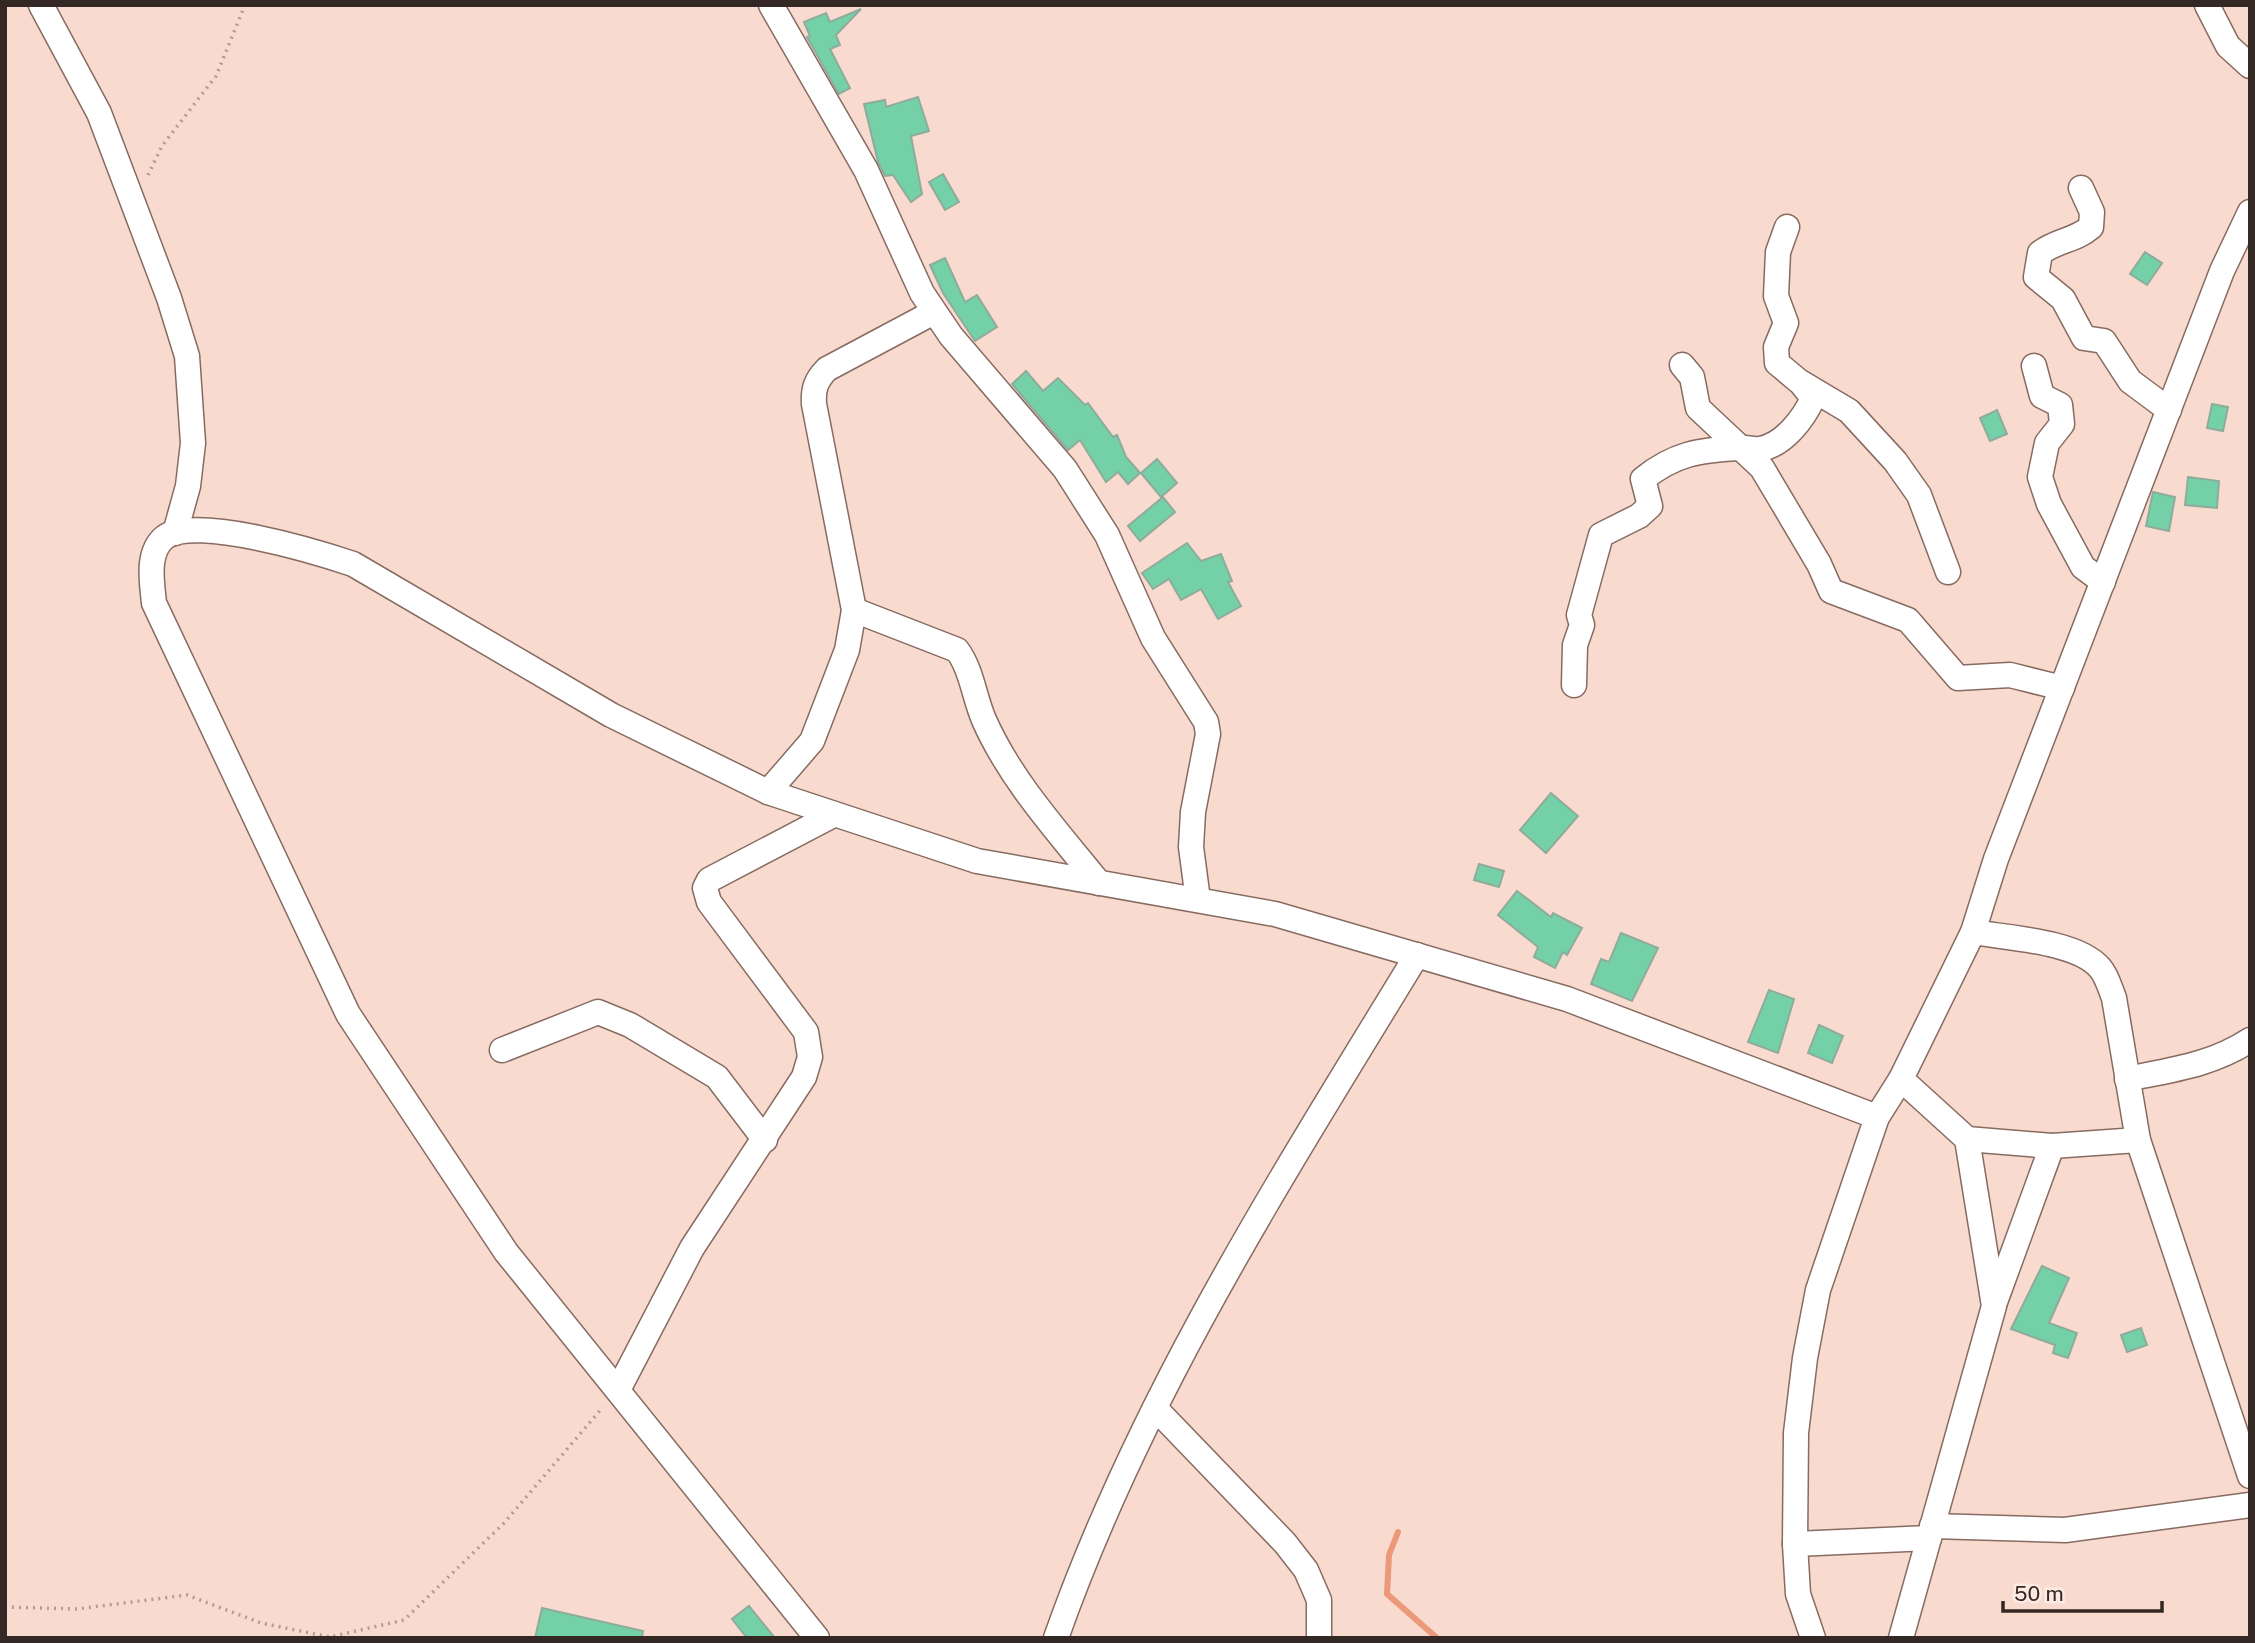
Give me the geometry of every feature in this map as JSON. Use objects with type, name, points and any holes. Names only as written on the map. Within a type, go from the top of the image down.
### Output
[{"type":"street","points":[[41,5],[99,113],[187,356],[193,443],[188,486],[175,533]]},
{"type":"street","points":[[771,5],[866,170],[922,293],[951,336],[1065,469],[1107,535],[1153,638],[1206,722],[1208,734],[1193,812],[1191,847],[1198,900]]},
{"type":"street","points":[[2207,5],[2228,46],[2250,66]]},
{"type":"street","points":[[2081,188],[2092,212],[2091,227],[2078,238],[2054,242],[2040,253],[2036,277],[2063,299],[2084,338],[2104,341],[2130,381],[2169,410]]},
{"type":"street","points":[[1813,1638],[1798,1594],[1795,1544],[1796,1433],[1815,1303],[1877,1117],[1901,1079],[1973,932],[1996,859],[2222,271],[2244,219],[2250,212]]},
{"type":"street","points":[[1787,227],[1778,252],[1776,296],[1786,323],[1776,347],[1777,363],[1801,383],[1849,411],[1895,461],[1919,495],[1948,572]]},
{"type":"street","points":[[768,792],[812,741],[847,650],[854,610],[840,551],[813,392],[817,379],[827,369],[934,312]]},
{"type":"street","points":[[1682,365],[1692,377],[1698,408],[1762,468],[1819,564],[1831,591],[1908,620],[1958,678],[2010,676],[2062,688]]},
{"type":"street","points":[[2034,366],[2042,396],[2060,405],[2063,424],[2047,443],[2040,477],[2049,504],[2083,567],[2103,582]]},
{"type":"street","points":[[1574,685],[1575,645],[1582,625],[1579,615],[1601,536],[1639,516],[1650,506],[1643,479],[1665,461],[1706,451],[1742,447],[1761,449],[1778,441],[1803,420],[1813,398],[1801,383]]},
{"type":"street","points":[[817,1638],[506,1252],[348,1014],[154,603],[151,571],[154,556],[164,538],[175,533],[211,530],[306,548],[353,564],[611,715],[768,792],[833,816],[978,861],[1275,914],[1567,999],[1877,1117]]},
{"type":"street","points":[[854,610],[957,650],[969,674],[984,720],[1032,800],[1099,883]]},
{"type":"street","points":[[618,1390],[692,1248],[804,1077],[810,1046],[806,1032],[709,902],[705,888],[709,880],[833,816]]},
{"type":"street","points":[[1973,932],[2066,948],[2099,968],[2114,998],[2138,1140],[2250,1476]]},
{"type":"street","points":[[1056,1638],[1082,1565],[1155,1408],[1242,1242],[1417,955]]},
{"type":"street","points":[[502,1049],[598,1012],[630,1025],[717,1077],[765,1140]]},
{"type":"street","points":[[2127,1079],[2209,1062],[2229,1054],[2250,1040]]},
{"type":"street","points":[[1901,1079],[1967,1139],[2052,1146],[2138,1140]]},
{"type":"street","points":[[1967,1139],[1994,1306]]},
{"type":"street","points":[[1901,1638],[1994,1306],[2052,1146]]},
{"type":"street","points":[[1155,1408],[1285,1543],[1306,1570],[1318,1600],[1319,1638]]},
{"type":"street","points":[[1795,1544],[1930,1532],[2065,1530],[2250,1506]]},
{"type":"path","points":[[134,205],[162,146],[216,76],[245,5]]},
{"type":"path","points":[[5,1607],[77,1609],[187,1595],[261,1623],[330,1637],[404,1620],[504,1523],[618,1390]]},
{"type":"building","points":[[861,9],[836,35],[840,45],[830,49],[850,88],[839,94],[807,37],[810,36],[804,22],[826,13],[830,22]]},
{"type":"building","points":[[918,97],[929,131],[911,136],[922,194],[911,202],[893,175],[885,176],[878,162],[864,104],[885,100],[886,107]]},
{"type":"building","points":[[943,174],[959,202],[945,210],[929,182]]},
{"type":"building","points":[[2145,252],[2162,263],[2147,285],[2130,274]]},
{"type":"building","points":[[945,258],[965,302],[977,295],[997,327],[975,341],[943,293],[930,265]]},
{"type":"building","points":[[1026,371],[1043,391],[1058,378],[1085,405],[1088,403],[1113,437],[1117,435],[1126,457],[1140,473],[1128,484],[1118,472],[1106,482],[1080,440],[1068,450],[1012,384]]},
{"type":"building","points":[[2212,404],[2228,407],[2223,431],[2207,428]]},
{"type":"building","points":[[1997,410],[2007,434],[1990,441],[1980,418]]},
{"type":"building","points":[[1157,459],[1177,483],[1161,497],[1141,473]]},
{"type":"building","points":[[2188,477],[2219,481],[2217,508],[2185,505]]},
{"type":"building","points":[[2153,492],[2175,497],[2169,531],[2146,526]]},
{"type":"building","points":[[1163,497],[1175,512],[1140,541],[1128,526]]},
{"type":"building","points":[[1187,543],[1201,561],[1221,554],[1232,581],[1228,582],[1241,606],[1218,619],[1201,589],[1181,600],[1169,579],[1153,589],[1142,573]]},
{"type":"building","points":[[1551,793],[1578,816],[1546,853],[1520,830]]},
{"type":"building","points":[[1479,864],[1504,871],[1499,887],[1474,880]]},
{"type":"building","points":[[1517,891],[1551,917],[1553,913],[1582,928],[1567,955],[1563,952],[1555,968],[1534,957],[1538,947],[1498,915]]},
{"type":"building","points":[[1621,933],[1658,948],[1632,1001],[1591,984],[1601,959],[1609,962]]},
{"type":"building","points":[[1769,990],[1794,999],[1778,1053],[1748,1042]]},
{"type":"building","points":[[1819,1025],[1843,1036],[1832,1063],[1808,1053]]},
{"type":"building","points":[[2042,1266],[2069,1278],[2049,1323],[2077,1333],[2068,1358],[2053,1353],[2055,1345],[2011,1329]]},
{"type":"building","points":[[2141,1328],[2147,1345],[2127,1352],[2121,1335]]},
{"type":"building","points":[[749,1606],[775,1638],[747,1638],[732,1619]]},
{"type":"building","points":[[542,1608],[643,1631],[642,1638],[535,1638]]},
{"type":"waterway","points":[[1398,1532],[1389,1555],[1387,1594],[1437,1638]]}]
